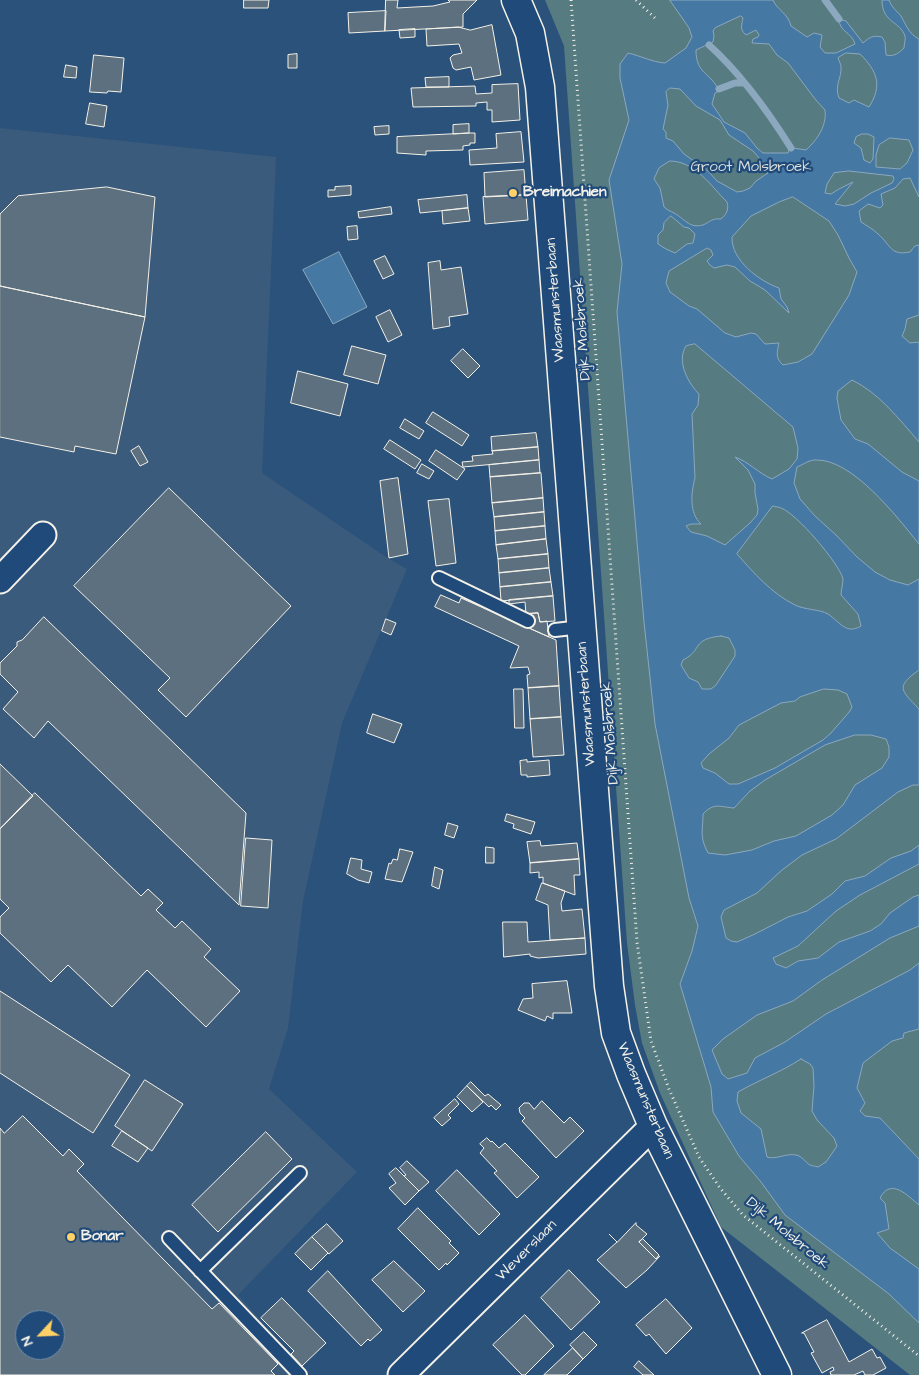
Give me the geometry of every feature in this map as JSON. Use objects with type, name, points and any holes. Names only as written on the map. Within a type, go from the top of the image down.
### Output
[{"type":"street","name":"Waasmunsterbaan","points":[[516,0],[530,33],[540,87],[568,629],[616,1033],[653,1126],[776,1375]]},
{"type":"street","points":[[0,580],[43,535]]},
{"type":"street","name":"Weverslaan","points":[[401,1375],[653,1126]]},
{"type":"lane","points":[[439,578],[528,621]]},
{"type":"lane","points":[[200,1271],[300,1173]]},
{"type":"lane","points":[[168,1238],[300,1375]]},
{"type":"path","name":"Dijk Molsbroek","points":[[570,0],[637,942],[651,1041],[669,1089],[699,1157],[720,1188],[743,1215],[919,1356]]},
{"type":"path","points":[[636,0],[657,20]]},
{"type":"shaded area","points":[[670,0],[773,0],[791,26],[807,37],[814,33],[822,35],[820,47],[825,53],[836,53],[855,44],[841,27],[839,19],[846,21],[863,43],[872,37],[882,37],[885,42],[886,55],[894,55],[904,48],[905,37],[903,31],[885,13],[882,0],[889,0],[910,32],[919,39],[919,197],[910,178],[903,179],[895,188],[881,194],[883,205],[880,208],[868,204],[859,211],[861,222],[876,232],[891,249],[903,253],[910,252],[915,246],[919,245],[919,315],[907,319],[902,336],[910,343],[919,342],[919,442],[880,399],[862,385],[852,380],[838,391],[837,398],[841,420],[855,439],[868,444],[902,472],[919,481],[919,544],[873,491],[844,468],[829,462],[810,461],[797,467],[794,483],[800,499],[815,516],[875,572],[890,580],[908,585],[919,579],[919,670],[906,681],[903,689],[919,709],[919,785],[913,785],[898,792],[836,839],[802,855],[757,893],[724,910],[721,917],[726,938],[737,942],[788,917],[807,911],[832,894],[845,881],[865,876],[891,858],[911,851],[919,845],[919,864],[860,895],[836,911],[798,946],[773,958],[776,964],[786,968],[798,961],[818,958],[839,942],[870,931],[881,924],[890,913],[919,895],[919,926],[890,938],[822,980],[793,1001],[757,1015],[723,1039],[712,1050],[722,1074],[728,1079],[747,1073],[755,1058],[785,1042],[826,1014],[910,970],[919,963],[919,1029],[904,1033],[903,1038],[892,1041],[863,1063],[857,1088],[865,1103],[860,1111],[865,1116],[880,1118],[919,1159],[919,1205],[899,1190],[889,1189],[884,1192],[880,1198],[885,1203],[889,1229],[877,1233],[890,1248],[919,1269],[919,1323],[889,1294],[785,1215],[739,1156],[713,1112],[711,1087],[680,984],[692,951],[698,926],[689,898],[655,724],[644,622],[617,312],[622,264],[609,180],[629,120],[620,78],[620,64],[628,53],[665,63],[686,48],[692,37],[689,28]],"holes":[[[741,16],[743,18],[742,31],[746,35],[756,30],[759,35],[753,39],[752,43],[769,44],[777,55],[788,63],[825,110],[823,127],[814,142],[806,150],[793,148],[789,149],[788,153],[763,153],[745,133],[724,122],[712,104],[715,93],[719,91],[698,64],[696,50],[713,42],[713,31],[715,28]],[[846,53],[860,54],[871,66],[877,85],[869,107],[854,100],[849,103],[839,98],[837,89],[841,67],[838,58]],[[670,88],[680,89],[696,106],[720,120],[729,135],[753,151],[767,167],[768,173],[756,181],[750,188],[737,192],[717,181],[708,171],[684,154],[673,141],[666,138],[666,132],[663,129],[668,105],[666,92]],[[862,134],[874,137],[873,159],[870,163],[864,160],[861,148],[854,143],[856,137]],[[890,138],[909,140],[913,150],[907,163],[900,169],[876,167],[876,155],[879,145]],[[670,161],[679,162],[695,170],[709,182],[727,202],[727,211],[721,219],[694,226],[664,207],[660,188],[654,179],[659,168]],[[849,171],[893,176],[894,179],[892,183],[854,204],[845,206],[835,204],[853,182],[831,194],[825,193],[827,184],[834,173]],[[793,197],[829,221],[857,272],[849,295],[812,354],[798,362],[783,365],[777,352],[779,343],[765,344],[756,334],[751,333],[736,337],[725,333],[697,309],[689,306],[670,292],[666,283],[669,271],[707,248],[711,250],[713,255],[707,261],[710,265],[714,268],[727,265],[735,267],[750,281],[765,290],[789,313],[781,299],[779,288],[755,275],[741,261],[736,254],[732,237],[751,216]],[[671,216],[695,234],[693,243],[687,244],[675,253],[658,244],[658,235],[663,230],[664,223]],[[695,344],[793,427],[798,448],[797,459],[789,469],[772,479],[735,457],[748,470],[755,484],[758,509],[757,515],[750,523],[725,545],[707,536],[691,532],[686,526],[701,524],[694,514],[692,502],[695,478],[692,414],[698,405],[699,394],[687,378],[682,358],[686,346]],[[773,506],[788,512],[806,528],[834,562],[843,579],[841,595],[858,614],[861,626],[851,629],[847,628],[824,612],[795,605],[771,589],[737,554]],[[721,636],[729,638],[735,650],[735,656],[716,685],[711,689],[702,689],[698,682],[689,678],[681,665],[683,660],[701,642],[712,637]],[[824,689],[838,690],[847,694],[852,707],[823,740],[775,768],[738,784],[729,784],[715,773],[703,768],[701,763],[729,738],[739,725],[781,703],[795,701],[800,697]],[[855,735],[871,735],[886,739],[889,747],[889,757],[882,768],[855,785],[843,805],[832,815],[796,836],[774,841],[752,850],[725,855],[708,853],[702,838],[703,814],[714,807],[734,808],[750,791],[765,780],[825,745]],[[801,1059],[813,1068],[812,1111],[817,1120],[834,1138],[837,1146],[826,1162],[818,1167],[810,1165],[796,1155],[767,1157],[761,1129],[741,1113],[737,1101],[738,1092]]]},
{"type":"shaded area","points":[[0,128],[276,157],[262,473],[389,559],[407,569],[342,723],[303,901],[288,1028],[269,1089],[357,1172],[238,1295],[309,1375],[0,1375]]},
{"type":"shaded area","points":[[339,252],[367,307],[333,324],[303,270]]},
{"type":"green space","name":"Groot Molsbroek","points":[[545,0],[919,0],[919,1375],[910,1375],[721,1227],[660,1093],[642,1043],[627,943],[564,46]]},
{"type":"building","points":[[244,0],[269,0],[268,8],[244,8]]},
{"type":"building","points":[[386,0],[398,0],[397,8],[433,6],[450,2],[448,0],[477,0],[463,14],[463,27],[385,31]]},
{"type":"building","points":[[386,11],[385,31],[349,33],[348,13]]},
{"type":"building","points":[[492,25],[501,75],[474,80],[471,67],[456,70],[453,68],[450,58],[453,55],[462,53],[459,44],[427,46],[426,29],[458,27],[470,30]]},
{"type":"building","points":[[415,29],[415,37],[400,38],[399,30]]},
{"type":"building","points":[[297,54],[297,68],[288,68],[288,55]]},
{"type":"building","points":[[94,55],[124,58],[121,92],[90,92]]},
{"type":"building","points":[[66,65],[77,67],[76,78],[64,77]]},
{"type":"building","points":[[449,77],[449,87],[426,87],[425,78]]},
{"type":"building","points":[[518,84],[520,120],[492,122],[492,110],[487,110],[487,102],[476,103],[476,106],[413,107],[411,88],[475,86],[476,94],[492,93],[492,85]]},
{"type":"building","points":[[90,103],[107,106],[104,127],[86,124]]},
{"type":"building","points":[[469,124],[469,133],[453,134],[453,125]]},
{"type":"building","points":[[389,126],[389,134],[375,135],[374,127]]},
{"type":"building","points":[[521,132],[524,162],[470,165],[469,150],[497,148],[496,134]]},
{"type":"building","points":[[475,133],[475,143],[463,146],[463,150],[426,151],[426,155],[397,153],[397,137]]},
{"type":"building","points":[[524,170],[526,195],[485,197],[484,173]]},
{"type":"building","points":[[351,186],[351,195],[328,197],[328,190],[335,190],[335,187]]},
{"type":"building","points":[[107,187],[155,197],[145,317],[0,286],[0,214],[18,196]]},
{"type":"building","points":[[467,195],[468,208],[420,213],[418,200]]},
{"type":"building","points":[[526,195],[528,220],[485,224],[483,197]]},
{"type":"building","points":[[391,207],[392,214],[359,218],[358,212]]},
{"type":"building","points":[[468,208],[470,221],[443,224],[442,211]]},
{"type":"building","points":[[357,226],[358,239],[348,240],[347,227]]},
{"type":"building","points":[[385,256],[394,274],[383,279],[374,261]]},
{"type":"building","points":[[440,261],[441,270],[461,267],[468,314],[449,317],[450,326],[433,329],[428,263]]},
{"type":"building","points":[[0,286],[145,317],[116,454],[75,446],[74,452],[0,437]]},
{"type":"building","points":[[390,310],[402,335],[388,342],[376,317]]},
{"type":"building","points":[[352,346],[386,355],[378,384],[344,375]]},
{"type":"building","points":[[463,349],[480,366],[468,378],[451,361]]},
{"type":"building","points":[[298,371],[348,384],[340,416],[291,403]]},
{"type":"building","points":[[433,412],[469,435],[462,446],[426,423]]},
{"type":"building","points":[[405,419],[424,431],[419,439],[400,428]]},
{"type":"building","points":[[536,433],[538,447],[492,451],[491,437]]},
{"type":"building","points":[[390,440],[421,460],[415,469],[384,449]]},
{"type":"building","points":[[139,446],[148,462],[140,466],[131,451]]},
{"type":"building","points":[[538,447],[539,460],[463,467],[462,462],[473,461],[472,456],[493,454],[492,451]]},
{"type":"building","points":[[436,450],[465,469],[457,480],[429,461]]},
{"type":"building","points":[[539,460],[540,473],[490,477],[489,465]]},
{"type":"building","points":[[422,464],[434,471],[429,479],[417,473]]},
{"type":"building","points":[[541,473],[543,498],[492,503],[490,477]]},
{"type":"building","points":[[398,478],[408,554],[389,558],[380,481]]},
{"type":"building","points":[[169,488],[291,606],[186,717],[158,690],[170,678],[74,586]]},
{"type":"building","points":[[543,498],[544,512],[494,517],[492,503]]},
{"type":"building","points":[[449,499],[456,563],[436,566],[428,501]]},
{"type":"building","points":[[544,512],[545,526],[495,531],[494,517]]},
{"type":"building","points":[[545,526],[546,539],[496,545],[495,531]]},
{"type":"building","points":[[546,539],[548,554],[498,559],[496,545]]},
{"type":"building","points":[[548,554],[549,568],[499,573],[498,559]]},
{"type":"building","points":[[549,568],[551,582],[500,587],[499,573]]},
{"type":"building","points":[[551,582],[553,596],[501,601],[500,587]]},
{"type":"building","points":[[441,595],[459,603],[461,598],[556,640],[559,686],[528,688],[527,675],[530,674],[528,667],[510,668],[519,646],[435,607]]},
{"type":"building","points":[[553,596],[555,621],[540,622],[538,613],[526,614],[525,602],[509,604],[509,600]]},
{"type":"building","points":[[538,613],[540,622],[547,621],[549,637],[529,628],[527,614]]},
{"type":"building","points":[[44,617],[246,813],[239,905],[48,721],[34,738],[3,709],[18,692],[0,674],[0,663],[17,646],[17,642],[22,640]]},
{"type":"building","points":[[386,619],[396,623],[391,635],[382,631]]},
{"type":"building","points":[[559,686],[561,717],[530,719],[528,688]]},
{"type":"building","points":[[514,689],[523,689],[524,728],[515,728]]},
{"type":"building","points":[[373,714],[402,724],[394,743],[367,733]]},
{"type":"building","points":[[561,717],[564,755],[533,757],[530,719]]},
{"type":"building","points":[[527,760],[527,762],[549,760],[550,775],[527,777],[527,775],[521,775],[520,761]]},
{"type":"building","points":[[0,764],[33,796],[0,829]]},
{"type":"building","points":[[35,793],[141,896],[148,889],[163,903],[156,910],[175,928],[182,921],[211,949],[204,957],[240,991],[206,1027],[147,970],[112,1007],[68,965],[51,982],[0,933],[0,917],[9,908],[0,899],[0,829]]},
{"type":"building","points":[[507,814],[535,822],[531,834],[513,828],[514,824],[505,821]]},
{"type":"building","points":[[448,823],[458,826],[454,838],[445,835]]},
{"type":"building","points":[[246,838],[272,840],[268,908],[241,906]]},
{"type":"building","points":[[540,841],[541,846],[577,843],[579,859],[530,863],[527,842]]},
{"type":"building","points":[[486,847],[494,848],[494,863],[486,863]]},
{"type":"building","points":[[400,849],[413,852],[402,882],[385,879],[389,863],[391,864],[393,859],[397,860]]},
{"type":"building","points":[[351,858],[362,860],[361,869],[372,872],[369,883],[347,874]]},
{"type":"building","points":[[579,859],[580,875],[574,875],[575,895],[543,883],[543,877],[539,878],[539,872],[530,873],[530,863]]},
{"type":"building","points":[[435,867],[443,870],[439,889],[432,886]]},
{"type":"building","points":[[542,883],[565,891],[561,903],[562,911],[582,909],[585,938],[550,940],[548,905],[536,900]]},
{"type":"building","points":[[503,922],[527,922],[528,942],[585,938],[586,954],[538,958],[530,956],[530,954],[504,957]]},
{"type":"building","points":[[567,981],[572,1013],[553,1013],[553,1019],[547,1016],[545,1021],[518,1010],[523,999],[533,998],[532,984]]},
{"type":"building","points":[[0,991],[130,1075],[93,1133],[0,1073]]},
{"type":"building","points":[[145,1080],[183,1104],[152,1151],[115,1126]]},
{"type":"building","points":[[471,1082],[485,1096],[488,1094],[501,1105],[496,1110],[491,1105],[489,1107],[467,1086]]},
{"type":"building","points":[[467,1086],[483,1102],[472,1112],[457,1097]]},
{"type":"building","points":[[455,1099],[459,1104],[448,1115],[451,1118],[442,1126],[434,1118]]},
{"type":"building","points":[[542,1101],[564,1123],[570,1117],[584,1131],[556,1158],[522,1121],[525,1118],[520,1113],[519,1108],[524,1103],[529,1103],[534,1109]]},
{"type":"building","name":"Bonar","points":[[23,1116],[63,1156],[69,1149],[84,1164],[77,1171],[212,1309],[219,1303],[278,1364],[271,1371],[275,1375],[0,1375],[0,1128],[4,1133]]},
{"type":"building","points":[[122,1131],[148,1148],[138,1162],[112,1146]]},
{"type":"building","points":[[266,1132],[292,1159],[218,1232],[192,1205]]},
{"type":"building","points":[[487,1138],[499,1148],[505,1143],[539,1177],[517,1198],[494,1173],[497,1171],[480,1153],[484,1148],[480,1144]]},
{"type":"building","points":[[407,1161],[429,1182],[419,1191],[404,1176],[406,1175],[400,1168]]},
{"type":"building","points":[[396,1168],[419,1191],[405,1205],[389,1188],[396,1183],[389,1174]]},
{"type":"building","points":[[457,1170],[500,1214],[479,1235],[436,1191]]},
{"type":"building","points":[[418,1208],[451,1241],[449,1243],[459,1253],[439,1270],[398,1229]]},
{"type":"building","points":[[636,1223],[647,1234],[639,1242],[656,1259],[660,1256],[626,1288],[597,1260]]},
{"type":"building","points":[[327,1224],[343,1241],[329,1254],[312,1237]]},
{"type":"building","points":[[312,1237],[328,1253],[311,1270],[295,1254]]},
{"type":"building","points":[[643,1239],[659,1255],[656,1259],[639,1242]]},
{"type":"building","points":[[394,1261],[425,1291],[403,1312],[372,1280]]},
{"type":"building","points":[[569,1270],[600,1302],[571,1330],[541,1298]]},
{"type":"building","points":[[328,1271],[382,1330],[361,1346],[308,1291]]},
{"type":"building","points":[[282,1298],[326,1343],[302,1366],[291,1354],[294,1351],[261,1318]]},
{"type":"building","points":[[666,1299],[692,1328],[666,1354],[649,1334],[646,1336],[636,1325]]},
{"type":"building","points":[[525,1315],[554,1346],[525,1375],[522,1375],[493,1345]]},
{"type":"building","points":[[827,1320],[849,1362],[872,1349],[877,1358],[880,1357],[886,1368],[873,1375],[865,1375],[863,1371],[854,1375],[831,1375],[830,1372],[834,1370],[833,1367],[822,1373],[811,1353],[814,1352],[804,1333],[802,1333]]},
{"type":"building","points":[[584,1332],[597,1345],[583,1359],[570,1345]]},
{"type":"building","points":[[573,1348],[583,1359],[567,1375],[544,1375]]},
{"type":"building","points":[[639,1361],[654,1375],[643,1375],[634,1367]]},
{"type":"waterway","points":[[825,0],[839,19]]},
{"type":"waterway","points":[[709,45],[732,68],[753,94],[791,148]]},
{"type":"waterway","points":[[719,89],[735,83],[744,83]]},
{"type":"place","name":"Breimachien","points":[[513,193]]},
{"type":"place","name":"Bonar","points":[[71,1237]]}]
